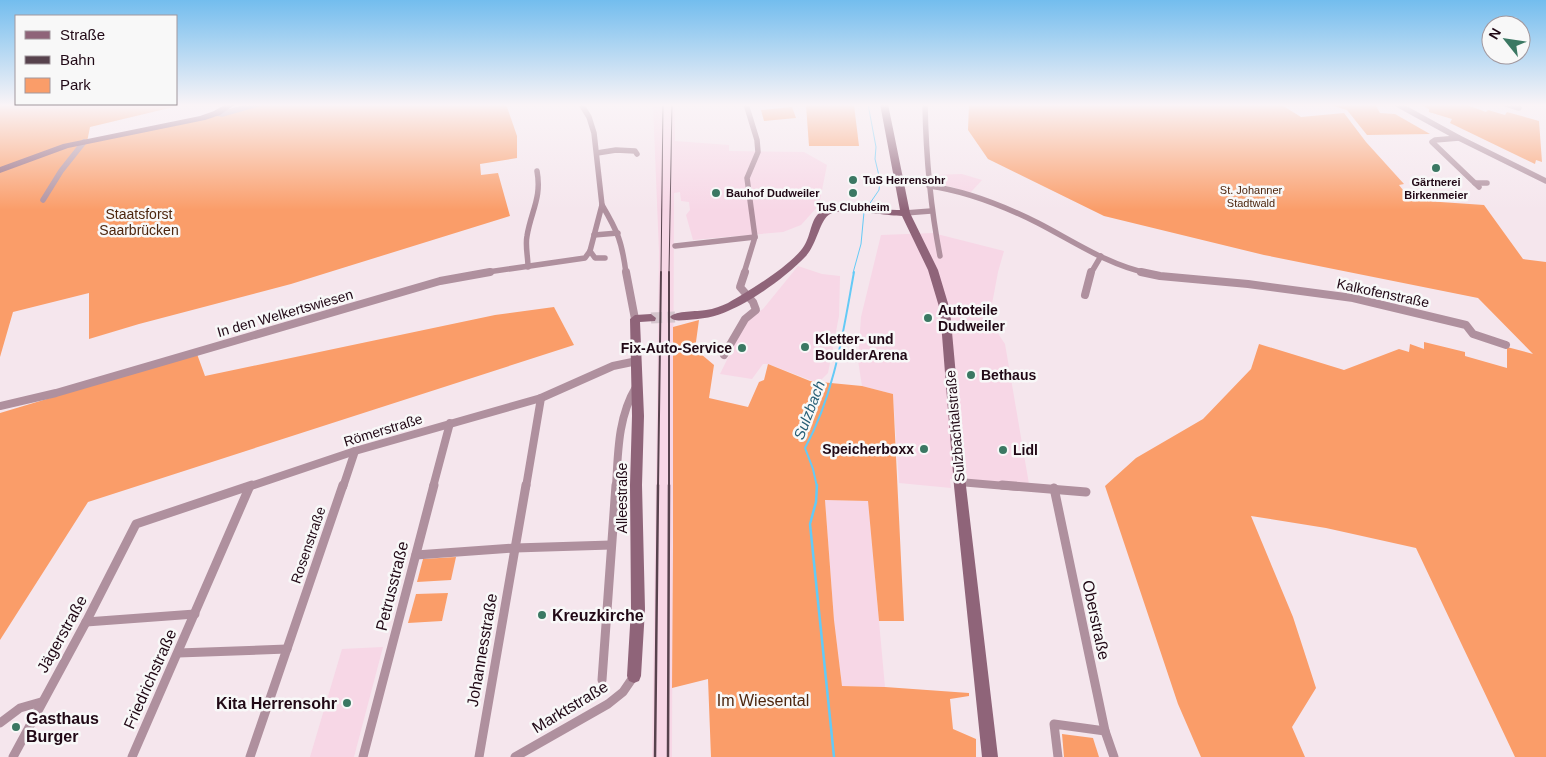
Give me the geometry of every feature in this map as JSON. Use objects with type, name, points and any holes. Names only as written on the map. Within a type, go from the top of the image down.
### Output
[{"type":"street","points":[[0,170],[50,151],[97,139]]},
{"type":"street","points":[[594,139],[602,205],[590,250],[595,258],[605,258]]},
{"type":"street","points":[[724,355],[745,319],[756,310],[753,302],[741,290],[741,281],[754,237],[747,178],[758,154],[756,139]]},
{"type":"street","name":"Sulzbachtalstraße","points":[[891,139],[905,213],[933,270],[944,304],[959,482],[990,757]]},
{"type":"street","points":[[925,139],[931,211],[940,256]]},
{"type":"street","points":[[1443,139],[1432,142],[1477,185],[1486,183]]},
{"type":"street","points":[[1462,139],[1546,181]]},
{"type":"street","points":[[43,200],[61,171],[84,142]]},
{"type":"street","points":[[597,153],[624,150],[635,151],[637,154]]},
{"type":"street","points":[[528,267],[526,242],[541,185],[537,171]]},
{"type":"street","name":"Kalkofenstraße","points":[[929,186],[957,190],[1003,208],[1038,223],[1131,270],[1148,274],[1248,282],[1344,296],[1466,325],[1473,334],[1506,345]]},
{"type":"street","points":[[602,205],[618,233],[623,248],[628,285],[636,319],[651,318]]},
{"type":"street","points":[[675,317],[694,316],[718,311],[747,295],[803,254],[809,246],[820,216],[827,212],[844,208],[865,212],[905,213],[931,211]]},
{"type":"street","points":[[594,235],[618,233]]},
{"type":"street","points":[[676,246],[754,237]]},
{"type":"street","name":"In den Welkertswiesen","points":[[0,406],[65,390],[440,281],[468,275],[581,259],[588,256],[590,250]]},
{"type":"street","points":[[1084,295],[1089,276],[1101,256]]},
{"type":"street","name":"Alleestraße","points":[[634,676],[638,609],[636,319]]},
{"type":"street","name":"Römerstraße","points":[[136,524],[249,488],[355,451],[450,422],[541,398],[613,366],[637,361]]},
{"type":"street","points":[[602,680],[611,545],[623,416],[627,402],[637,385]]},
{"type":"street","name":"Johannesstraße","points":[[479,757],[541,398]]},
{"type":"street","name":"Petrusstraße","points":[[363,757],[450,422]]},
{"type":"street","name":"Rosenstraße","points":[[250,757],[355,451]]},
{"type":"street","points":[[959,482],[1086,492]]},
{"type":"street","name":"Friedrichstraße","points":[[132,757],[249,488]]},
{"type":"street","name":"Oberstraße","points":[[1054,488],[1105,731],[1114,757]]},
{"type":"street","name":"Jägerstraße","points":[[13,757],[41,702],[86,622],[136,524]]},
{"type":"street","points":[[416,556],[515,548],[611,545]]},
{"type":"street","name":"Friedrichstraße","points":[[86,622],[195,614]]},
{"type":"street","points":[[178,653],[287,648]]},
{"type":"street","name":"Marktstraße","points":[[515,757],[608,704],[624,692],[634,676]]},
{"type":"street","points":[[0,723],[20,708],[41,702]]},
{"type":"street","points":[[1058,757],[1054,724],[1105,731]]},
{"type":"shaded area","points":[[654,139],[675,139],[675,141],[729,145],[729,151],[804,152],[827,165],[819,205],[801,225],[783,232],[693,240],[686,215],[690,210],[689,202],[681,201],[680,192],[674,193],[672,757],[652,757],[659,252]]},
{"type":"shaded area","points":[[962,174],[982,180],[970,193],[949,186],[932,185],[930,175]]},
{"type":"shaded area","points":[[933,233],[1004,251],[989,320],[1005,344],[1029,484],[950,479],[951,488],[899,483],[893,394],[862,386],[858,360],[861,317],[881,235]]},
{"type":"shaded area","points":[[798,266],[822,274],[840,276],[839,316],[828,373],[818,383],[768,364],[763,364],[752,379],[720,374],[747,319],[763,309]]},
{"type":"shaded area","points":[[825,500],[868,501],[885,687],[842,686],[834,620]]},
{"type":"shaded area","name":"Kita Herrensohr","points":[[383,647],[354,757],[310,757],[342,649]]},
{"type":"green space","name":"Staatsforst Saarbrücken","points":[[0,139],[88,139],[87,142],[101,139],[517,139],[517,158],[480,164],[481,175],[498,173],[510,216],[291,284],[89,339],[89,293],[13,312],[0,357]]},
{"type":"green space","points":[[809,139],[858,139],[859,146],[809,146]]},
{"type":"green space","name":"St. Johanner Stadtwald","points":[[974,139],[1364,139],[1404,184],[1399,185],[1411,200],[1484,205],[1523,259],[1546,262],[1546,757],[1515,757],[1416,548],[1326,528],[1251,516],[1293,617],[1316,688],[1292,727],[1305,757],[1201,757],[1178,704],[1105,486],[1136,458],[1203,419],[1251,369],[1259,344],[1344,370],[1399,349],[1409,352],[1410,344],[1424,349],[1424,342],[1465,352],[1465,356],[1507,368],[1507,347],[1533,354],[1478,298],[1264,255],[1104,216],[988,159]]},
{"type":"green space","points":[[1484,139],[1540,139],[1542,162],[1536,160],[1535,164]]},
{"type":"green space","points":[[554,307],[574,345],[88,502],[0,640],[0,413],[197,354],[205,376],[495,315]]},
{"type":"green space","name":"Im Wiesental","points":[[699,320],[695,349],[714,365],[709,398],[748,407],[759,382],[764,380],[768,364],[810,381],[862,386],[893,394],[904,621],[879,621],[868,501],[825,500],[834,620],[842,686],[969,693],[969,696],[950,699],[953,729],[976,739],[976,757],[711,757],[708,679],[672,688],[673,327]]},
{"type":"green space","points":[[456,557],[451,580],[417,582],[423,559]]},
{"type":"green space","points":[[448,593],[442,621],[408,623],[416,594]]},
{"type":"green space","points":[[1062,734],[1093,738],[1099,757],[1064,757]]},
{"type":"waterway","name":"Sulzbach","points":[[853,273],[861,244],[864,212],[879,190],[880,180],[875,159],[875,139]]},
{"type":"waterway","name":"Sulzbach","points":[[817,487],[805,448],[824,406],[831,384],[842,340],[854,272]]},
{"type":"waterway","name":"Sulzbach","points":[[817,487],[816,502],[810,524],[834,757]]},
{"type":"tunnel","points":[[651,318],[675,317]]},
{"type":"railway","points":[[661,273],[663,139]]},
{"type":"railway","points":[[669,273],[671,139]]},
{"type":"railway","points":[[658,487],[661,272]]},
{"type":"railway","points":[[669,273],[669,485]]},
{"type":"railway","points":[[655,757],[658,485]]},
{"type":"railway","points":[[668,757],[669,485]]},
{"type":"place","name":"Gärtnerei Birkenmeier","points":[[1436,168]]},
{"type":"place","name":"TuS Herrensohr","points":[[853,180]]},
{"type":"place","name":"Bauhof Dudweiler","points":[[716,193]]},
{"type":"place","name":"TuS Clubheim","points":[[853,193]]},
{"type":"place","name":"Autoteile Dudweiler","points":[[928,318]]},
{"type":"place","name":"Kletter- und BoulderArena","points":[[805,347]]},
{"type":"place","name":"Fix-Auto-Service","points":[[742,348]]},
{"type":"place","name":"Bethaus","points":[[971,375]]},
{"type":"place","name":"Speicherboxx","points":[[924,449]]},
{"type":"place","name":"Lidl","points":[[1003,450]]},
{"type":"place","name":"Kreuzkirche","points":[[542,615]]},
{"type":"place","name":"Kita Herrensohr","points":[[347,703]]},
{"type":"place","name":"Gasthaus Burger","points":[[16,727]]}]
